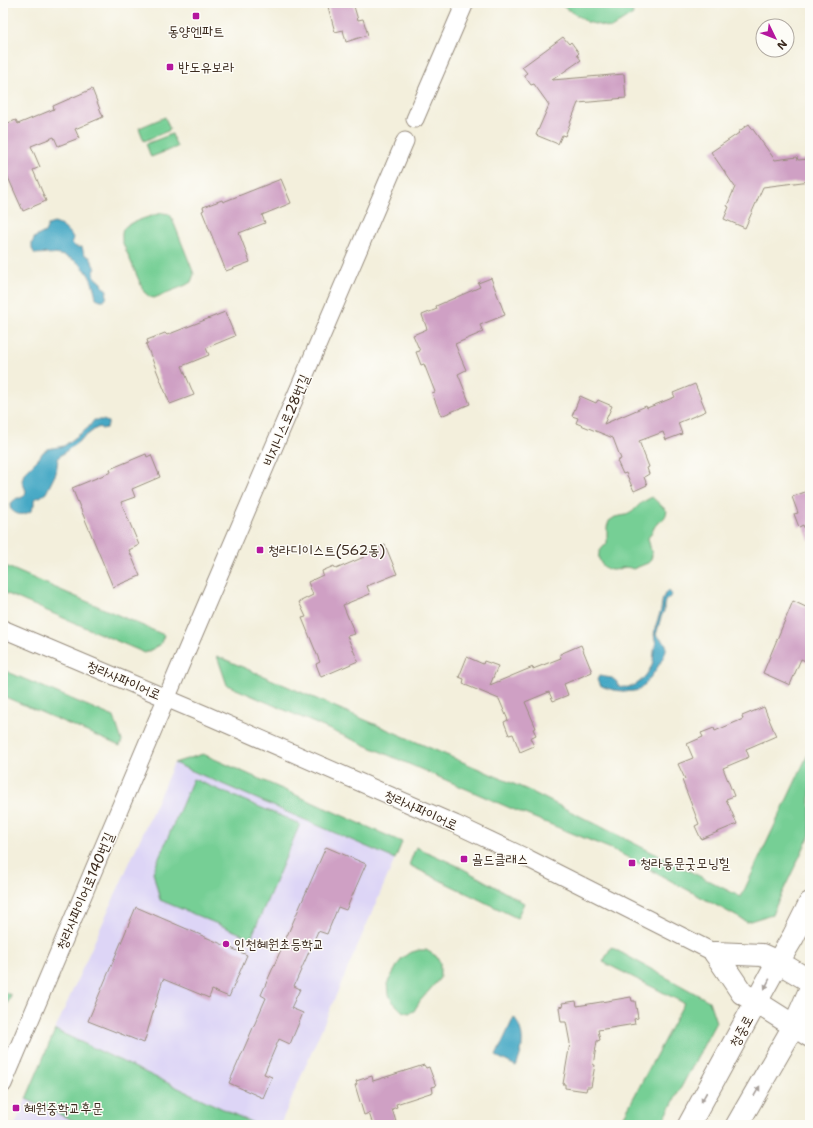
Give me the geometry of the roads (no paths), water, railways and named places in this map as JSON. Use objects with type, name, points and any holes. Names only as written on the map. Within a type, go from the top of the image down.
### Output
[{"type":"main road","name":"청중로","points":[[689,1125],[793,937],[810,902]]},
{"type":"main road","points":[[715,953],[762,955],[778,962],[810,981]]},
{"type":"main road","name":"청라사파이어로","points":[[715,953],[742,993],[802,1031]]},
{"type":"main road","points":[[737,1125],[802,1031],[810,990]]},
{"type":"street","points":[[415,119],[465,3]]},
{"type":"street","name":"비지니스로28번길","points":[[167,698],[405,141]]},
{"type":"street","name":"청라사파이어로","points":[[3,629],[167,698],[455,824],[529,859],[715,953]]},
{"type":"street","name":"청라사파이어로140번길","points":[[3,1084],[167,698]]},
{"type":"water","points":[[54,223],[67,230],[73,237],[71,242],[73,245],[82,247],[84,254],[91,258],[96,269],[94,271],[94,276],[107,290],[106,299],[101,300],[96,298],[89,276],[76,262],[68,257],[58,255],[35,254],[32,249],[32,243],[35,237],[45,232],[48,225]]},
{"type":"water","points":[[94,420],[103,420],[108,422],[108,425],[106,428],[102,429],[99,427],[95,429],[61,455],[58,459],[56,473],[46,493],[34,499],[34,505],[31,511],[25,514],[17,514],[12,511],[10,508],[12,502],[25,495],[26,491],[22,481],[24,473],[43,452],[48,449],[64,446],[88,428]]},
{"type":"water","points":[[667,591],[672,595],[665,601],[664,611],[656,635],[666,644],[666,650],[651,677],[640,689],[632,691],[620,691],[600,685],[597,680],[599,676],[612,678],[617,682],[617,685],[628,687],[634,686],[646,675],[653,663],[656,643],[654,635],[663,598]]},
{"type":"water","points":[[514,1017],[518,1023],[522,1035],[521,1053],[516,1066],[496,1056]]},
{"type":"place","name":"동양엔파트","points":[[196,16]]},
{"type":"place","name":"반도유보라","points":[[170,67]]},
{"type":"place","name":"청라디이스트(562동)","points":[[260,550]]},
{"type":"place","name":"골드클래스","points":[[464,859]]},
{"type":"place","name":"청라동문굿모닝힐","points":[[632,863]]},
{"type":"place","name":"인천혜원초등학교","points":[[226,944]]},
{"type":"place","name":"혜원중학교후문","points":[[16,1108]]}]
